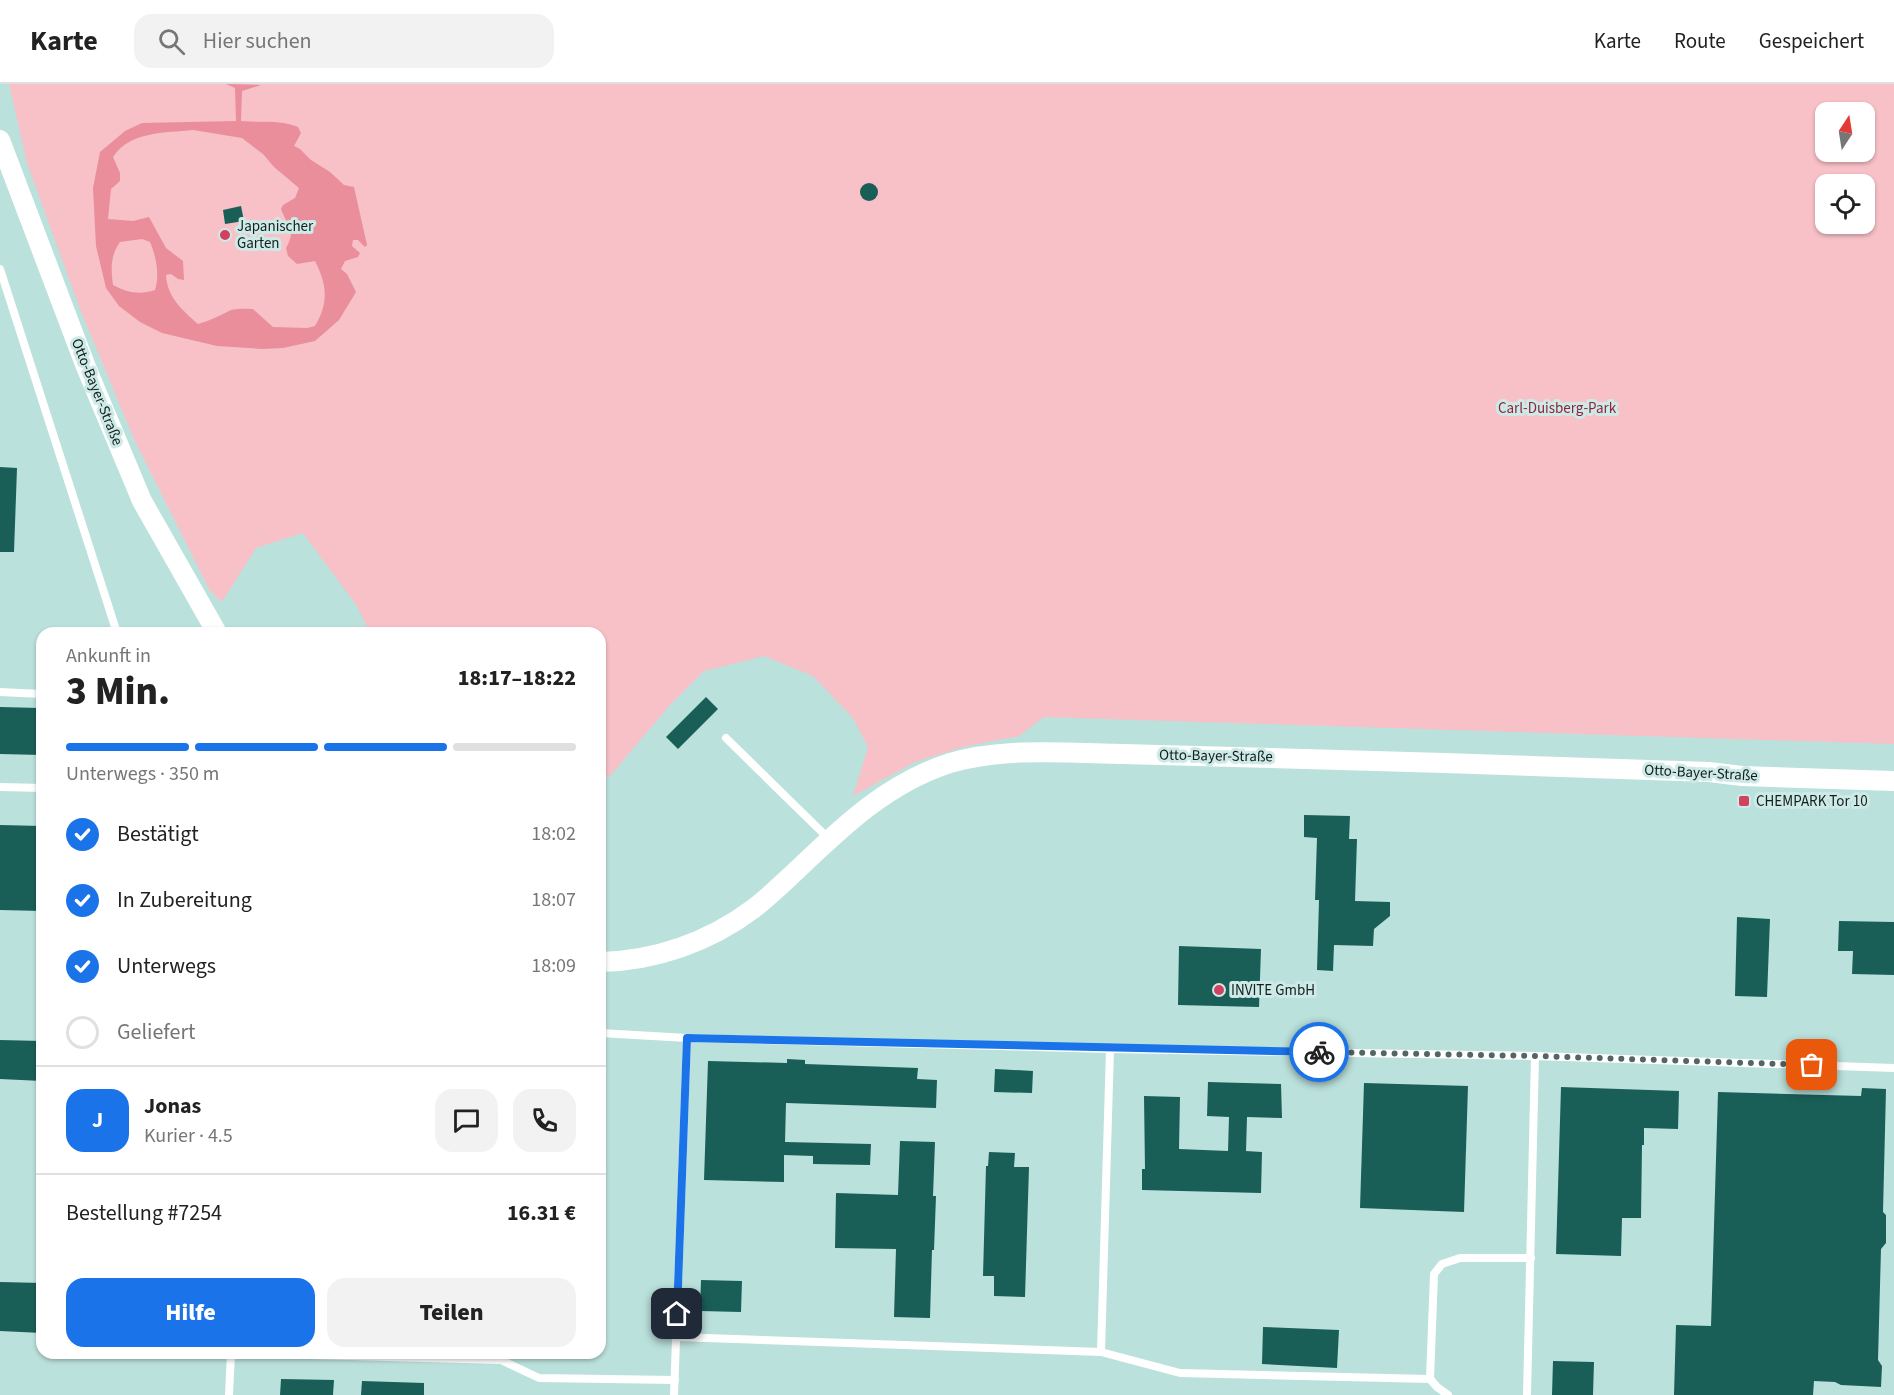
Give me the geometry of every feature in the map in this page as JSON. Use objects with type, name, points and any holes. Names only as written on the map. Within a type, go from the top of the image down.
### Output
[{"type":"street","name":"Otto-Bayer-Straße","points":[[0,141],[86,367],[142,501],[214,627]]},
{"type":"street","name":"Otto-Bayer-Straße","points":[[606,961],[651,956],[715,933],[754,909],[865,807],[907,781],[952,763],[1001,753],[1266,758],[1709,772],[1742,776],[1894,781]]},
{"type":"lane","points":[[0,269],[115,627]]},
{"type":"lane","points":[[0,692],[36,694]]},
{"type":"lane","points":[[726,738],[829,839]]},
{"type":"lane","points":[[0,787],[36,788]]},
{"type":"lane","points":[[606,1033],[687,1038],[1535,1056],[1894,1068]]},
{"type":"lane","points":[[674,1395],[687,1038]]},
{"type":"lane","points":[[1101,1352],[1110,1048]]},
{"type":"lane","points":[[1527,1395],[1535,1056]]},
{"type":"lane","points":[[1448,1395],[1430,1379],[1434,1274],[1442,1264],[1460,1258],[1531,1257]]},
{"type":"lane","points":[[676,1337],[1101,1352],[1180,1373],[1430,1379]]},
{"type":"lane","points":[[229,1395],[232,1359]]},
{"type":"lane","points":[[463,1359],[501,1360],[539,1378],[675,1380]]},
{"type":"shaded area","points":[[0,84],[1894,84],[1894,1395],[0,1395]]},
{"type":"shaded area","points":[[226,84],[261,85],[242,91],[241,121],[277,122],[298,127],[301,133],[294,146],[344,185],[354,187],[367,245],[365,247],[358,240],[353,240],[352,246],[360,253],[358,257],[345,261],[341,269],[347,274],[356,292],[339,320],[315,341],[283,348],[262,349],[217,346],[162,333],[140,322],[119,306],[106,288],[96,246],[93,188],[100,152],[125,131],[142,123],[236,121],[235,88]],"holes":[[[193,130],[242,138],[263,154],[274,167],[299,188],[295,198],[283,205],[281,209],[291,232],[286,248],[288,256],[297,264],[315,261],[322,278],[325,294],[323,309],[315,326],[307,328],[273,327],[253,309],[231,310],[198,324],[176,302],[167,283],[166,275],[171,274],[184,280],[183,261],[166,248],[149,217],[133,221],[108,219],[111,189],[120,181],[120,173],[113,157],[120,148],[149,135]],[[142,239],[150,242],[154,253],[157,266],[155,290],[144,292],[123,290],[113,285],[114,252],[120,242]]]},
{"type":"green space","name":"Carl-Duisberg-Park","points":[[9,84],[1894,84],[1894,744],[1044,717],[1019,736],[963,747],[915,762],[853,796],[868,747],[853,718],[813,676],[764,656],[704,671],[670,705],[610,776],[606,776],[606,627],[367,627],[357,606],[303,533],[256,548],[222,602],[210,591],[134,439],[80,309],[27,163]]},
{"type":"building","points":[[865,183],[873,183],[878,188],[876,199],[865,201],[860,196],[860,188]]},
{"type":"building","points":[[241,206],[244,221],[225,224],[223,210]]},
{"type":"building","points":[[0,467],[17,468],[14,552],[0,552]]},
{"type":"building","points":[[706,697],[718,709],[678,749],[666,737]]},
{"type":"building","points":[[0,707],[36,708],[36,755],[0,754]]},
{"type":"building","points":[[1304,815],[1350,816],[1349,839],[1357,839],[1355,901],[1390,902],[1390,916],[1374,929],[1373,946],[1334,945],[1333,971],[1317,970],[1319,900],[1315,900],[1317,838],[1304,837]]},
{"type":"building","points":[[0,825],[36,826],[36,911],[0,910]]},
{"type":"building","points":[[1737,917],[1770,919],[1767,997],[1735,996]]},
{"type":"building","points":[[1839,921],[1894,922],[1894,975],[1852,974],[1853,951],[1838,951]]},
{"type":"building","name":"INVITE GmbH","points":[[1179,946],[1261,949],[1259,1007],[1178,1005]]},
{"type":"building","points":[[0,1040],[36,1041],[36,1081],[0,1079]]},
{"type":"building","points":[[787,1059],[805,1060],[805,1064],[918,1068],[917,1079],[937,1080],[936,1108],[786,1103],[785,1142],[871,1144],[870,1165],[813,1164],[813,1156],[784,1155],[784,1182],[704,1180],[708,1061],[787,1063]]},
{"type":"building","points":[[995,1069],[1033,1071],[1032,1093],[994,1092]]},
{"type":"building","points":[[1208,1082],[1281,1084],[1282,1118],[1247,1117],[1246,1151],[1262,1152],[1261,1193],[1142,1190],[1142,1169],[1145,1169],[1144,1096],[1180,1097],[1179,1149],[1228,1151],[1229,1117],[1207,1116]]},
{"type":"building","points":[[1364,1083],[1468,1086],[1464,1212],[1360,1208]]},
{"type":"building","points":[[1561,1087],[1679,1091],[1678,1129],[1644,1128],[1641,1218],[1622,1218],[1621,1256],[1556,1254]]},
{"type":"building","points":[[1862,1088],[1886,1089],[1883,1212],[1886,1215],[1886,1243],[1881,1249],[1878,1360],[1882,1366],[1881,1387],[1814,1381],[1813,1395],[1674,1395],[1676,1325],[1711,1326],[1718,1092],[1861,1096]]},
{"type":"building","points":[[900,1141],[935,1142],[933,1196],[936,1196],[930,1318],[894,1317],[896,1249],[835,1248],[836,1193],[898,1195]]},
{"type":"building","points":[[989,1152],[1015,1153],[1014,1167],[1029,1167],[1025,1297],[994,1296],[994,1276],[983,1276],[986,1166],[988,1166]]},
{"type":"building","points":[[701,1280],[742,1281],[741,1312],[700,1311]]},
{"type":"building","points":[[0,1282],[36,1283],[36,1333],[0,1331]]},
{"type":"building","points":[[1263,1327],[1339,1330],[1337,1368],[1262,1364]]},
{"type":"building","points":[[1553,1361],[1594,1362],[1593,1395],[1552,1395]]},
{"type":"building","points":[[281,1379],[334,1380],[333,1395],[280,1395]]},
{"type":"building","points":[[362,1381],[424,1383],[424,1395],[361,1395]]},
{"type":"way so far","points":[[1319,1052],[1812,1065]]},
{"type":"place","name":"Japanischer Garten","points":[[225,235]]},
{"type":"place","name":"CHEMPARK Tor 10","points":[[1744,801]]},
{"type":"place","name":"INVITE GmbH","points":[[1219,990]]},
{"type":"route","points":[[677,1314],[687,1038],[1319,1052]]}]
